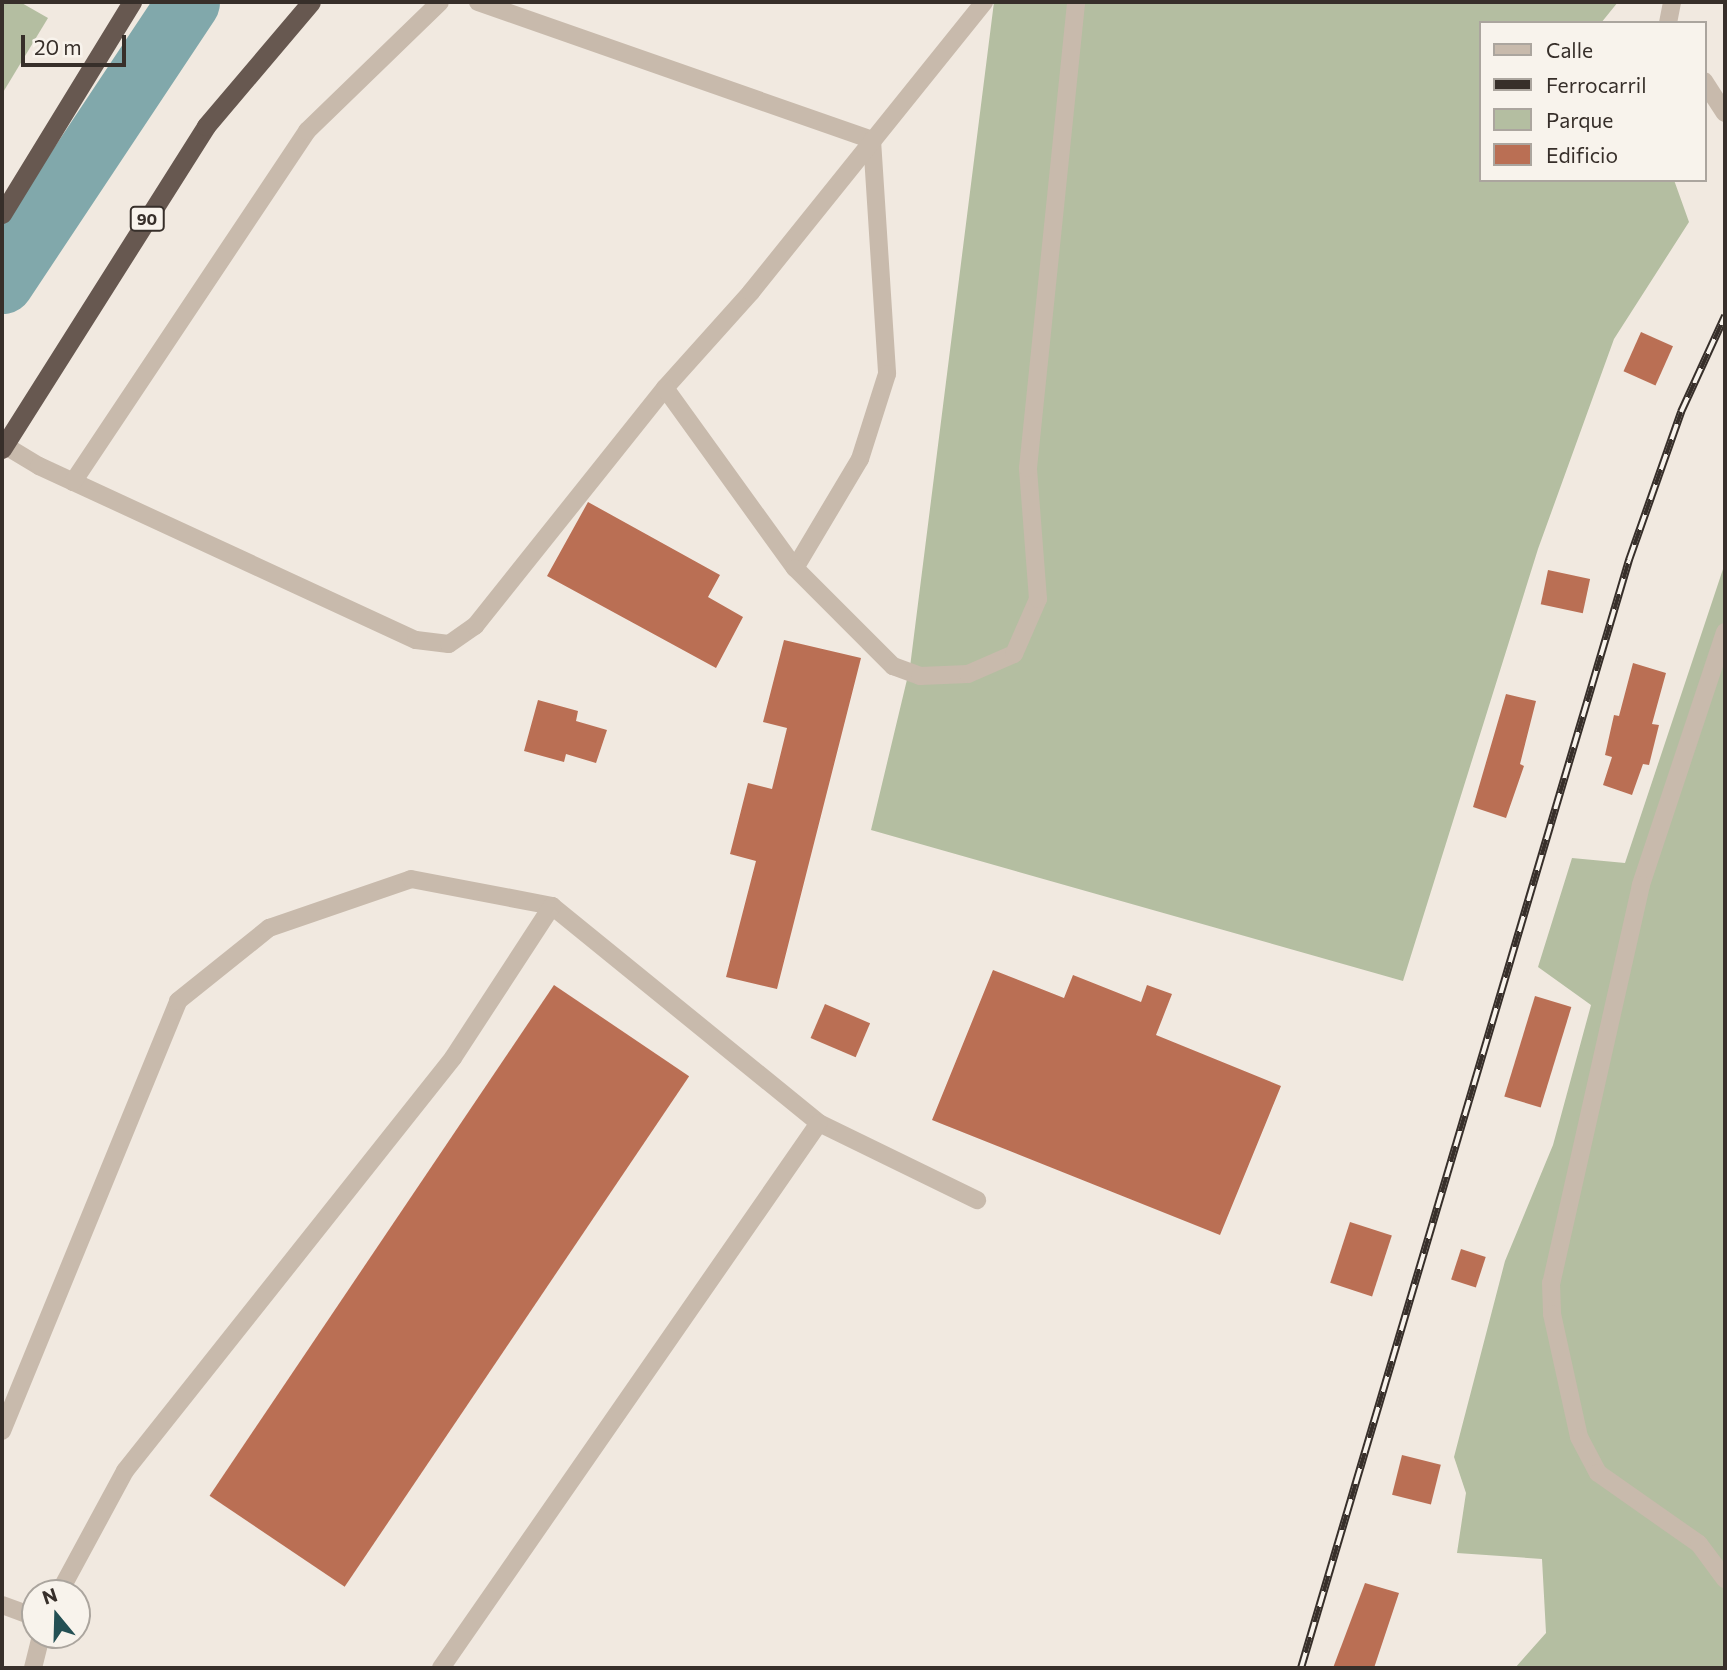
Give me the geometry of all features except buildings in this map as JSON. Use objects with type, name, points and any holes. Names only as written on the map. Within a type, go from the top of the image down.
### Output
[{"type":"highway","points":[[2,214],[131,2]]},
{"type":"highway","name":"90","points":[[3,447],[206,126],[311,2]]},
{"type":"street","points":[[73,482],[307,131],[440,2]]},
{"type":"street","points":[[478,2],[873,140]]},
{"type":"street","points":[[3,447],[416,640],[449,644],[475,625],[665,388],[751,292],[984,2]]},
{"type":"street","points":[[665,388],[795,568],[893,667],[920,676],[968,674],[1014,654],[1038,599],[1027,468],[1076,2]]},
{"type":"street","points":[[1668,21],[1672,2]]},
{"type":"street","points":[[1706,84],[1725,113]]},
{"type":"street","points":[[795,568],[860,459],[887,374],[873,140]]},
{"type":"street","points":[[1725,632],[1641,885],[1551,1283],[1552,1314],[1579,1437],[1598,1473],[1699,1544],[1725,1579]]},
{"type":"street","points":[[2,1431],[178,1002],[269,928],[411,879],[552,906],[819,1123],[977,1200]]},
{"type":"street","points":[[67,1579],[125,1471],[453,1058],[552,906]]},
{"type":"street","points":[[442,1668],[819,1123]]},
{"type":"street","points":[[2,1605],[21,1612]]},
{"type":"street","points":[[33,1668],[38,1649]]},
{"type":"green space","points":[[2,2],[20,2],[48,18],[2,94]]},
{"type":"green space","points":[[994,2],[1618,2],[1603,21],[1478,21],[1478,182],[1675,182],[1689,222],[1614,339],[1538,549],[1403,981],[871,830],[910,667]]},
{"type":"green space","points":[[1725,563],[1725,1668],[1515,1668],[1546,1633],[1542,1559],[1457,1553],[1466,1493],[1454,1457],[1505,1261],[1553,1145],[1591,1005],[1538,967],[1572,858],[1625,863]]},
{"type":"waterway","points":[[2,282],[188,2]]},
{"type":"railway","points":[[1301,1668],[1629,560],[1681,412],[1725,316]]}]
